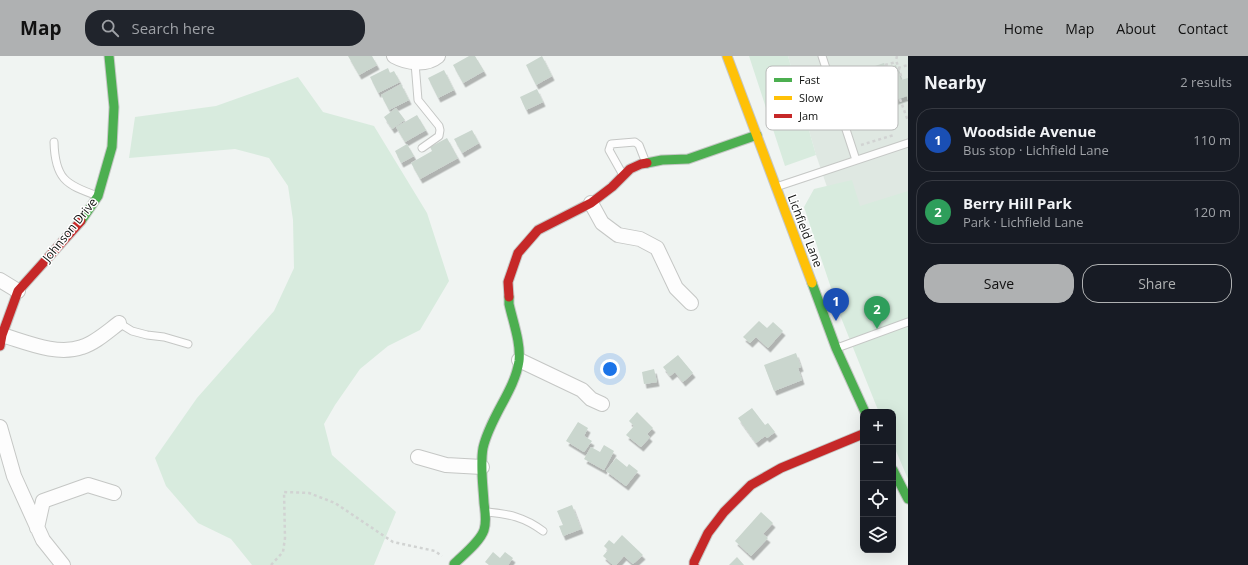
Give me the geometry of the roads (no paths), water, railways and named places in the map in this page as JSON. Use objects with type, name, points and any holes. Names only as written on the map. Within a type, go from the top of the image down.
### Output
[{"type":"street","name":"Johnson Drive","points":[[1,341],[18,291],[82,220],[98,196],[112,147],[114,107],[109,56]]},
{"type":"street","points":[[394,56],[402,60],[414,62],[433,60],[438,56]]},
{"type":"street","name":"Lichfield Lane","points":[[727,56],[836,348],[864,409]]},
{"type":"street","points":[[454,564],[472,547],[484,531],[486,512],[482,467],[483,449],[488,432],[516,374],[519,360],[519,348],[509,304],[508,282],[518,252],[538,230],[591,203],[612,187],[630,169],[641,164],[662,160],[688,159],[757,135]]},
{"type":"street","points":[[591,203],[602,224],[618,235],[640,239],[657,248],[676,288],[691,303]]},
{"type":"street","points":[[0,280],[18,291]]},
{"type":"street","points":[[1,341],[64,350],[82,348],[95,341],[119,323]]},
{"type":"street","points":[[519,360],[582,390],[591,399],[602,404]]},
{"type":"street","points":[[0,430],[14,476],[43,540],[58,563]]},
{"type":"street","points":[[694,565],[694,562],[708,533],[724,512],[751,485],[781,468],[860,435]]},
{"type":"street","points":[[418,457],[446,464],[482,467]]},
{"type":"street","points":[[896,476],[908,499]]},
{"type":"street","points":[[37,528],[43,501],[88,485],[114,493]]},
{"type":"lane","points":[[822,56],[825,66]]},
{"type":"lane","points":[[414,62],[418,100],[440,130],[439,136],[422,148]]},
{"type":"lane","points":[[846,130],[856,160]]},
{"type":"lane","points":[[54,142],[54,158],[62,177],[71,185],[98,196]]},
{"type":"lane","points":[[624,175],[609,150],[611,144],[635,142],[639,145],[646,163]]},
{"type":"lane","points":[[776,187],[908,143]]},
{"type":"lane","points":[[836,348],[908,322]]},
{"type":"lane","points":[[119,323],[132,331],[147,335],[164,336],[188,344]]},
{"type":"lane","points":[[486,512],[517,516],[532,523],[543,531]]},
{"type":"place","name":"Woodside Avenue","points":[[836,321]]},
{"type":"place","name":"Berry Hill Park","points":[[877,329]]}]
